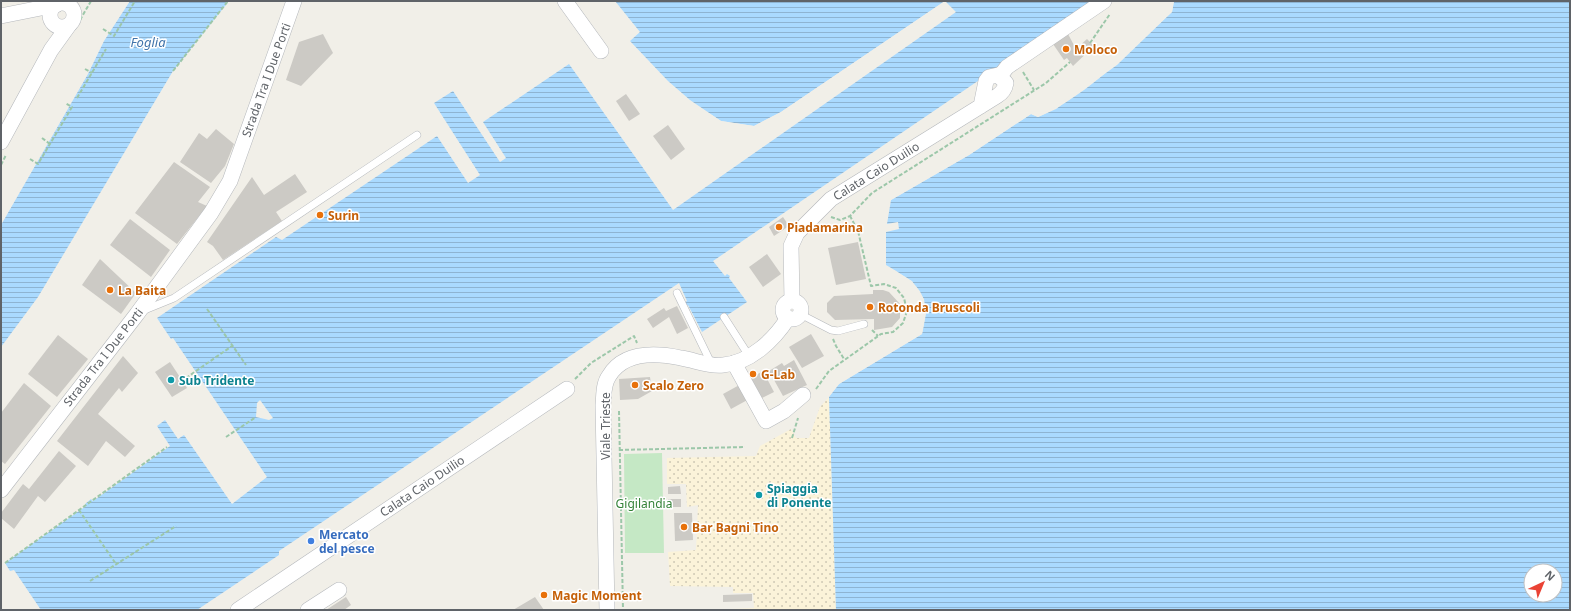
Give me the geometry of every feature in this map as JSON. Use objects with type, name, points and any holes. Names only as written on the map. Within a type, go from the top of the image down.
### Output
[{"type":"street","name":"Strada Tra I Due Porti","points":[[1,490],[137,314],[211,213],[230,181],[294,1]]},
{"type":"street","points":[[565,1],[601,51]]},
{"type":"street","name":"Calata Caio Duilio","points":[[794,316],[800,305],[792,301],[791,246],[797,232],[831,199],[1001,93],[1006,88],[1006,83],[1000,76],[1007,67],[1109,5]]},
{"type":"street","points":[[1,16],[33,10],[65,11],[51,50],[1,142]]},
{"type":"street","name":"Viale Trieste","points":[[607,610],[603,405],[604,388],[608,376],[625,360],[641,355],[661,354],[712,365],[734,363],[765,346],[794,316]]},
{"type":"street","points":[[734,363],[766,421],[784,411],[803,395]]},
{"type":"street","name":"Calata Caio Duilio","points":[[238,610],[567,390]]},
{"type":"street","points":[[308,610],[339,590]]},
{"type":"lane","points":[[137,314],[174,298],[418,135]]},
{"type":"lane","points":[[677,293],[712,365]]},
{"type":"lane","points":[[794,316],[831,330],[838,331],[864,324]]},
{"type":"lane","points":[[724,317],[749,356]]},
{"type":"path","points":[[103,29],[114,36],[135,1]]},
{"type":"path","points":[[173,71],[228,1]]},
{"type":"path","points":[[1090,43],[1109,5]]},
{"type":"path","points":[[76,98],[106,49]]},
{"type":"path","points":[[1016,61],[1034,90]]},
{"type":"path","points":[[819,212],[840,220],[850,216],[872,193],[1046,83],[1070,62]]},
{"type":"path","points":[[85,69],[92,73]]},
{"type":"path","points":[[30,159],[38,164],[72,107],[65,103]]},
{"type":"path","points":[[42,138],[50,144]]},
{"type":"path","points":[[207,309],[246,365]]},
{"type":"path","points":[[831,330],[836,346],[844,359]]},
{"type":"path","points":[[186,378],[232,346]]},
{"type":"path","points":[[618,411],[623,610]]},
{"type":"path","points":[[226,437],[256,417]]},
{"type":"path","points":[[5,563],[167,447]]},
{"type":"path","points":[[619,450],[746,448]]},
{"type":"path","points":[[79,510],[116,564]]},
{"type":"path","points":[[90,581],[176,526]]},
{"type":"green space","name":"Gigilandia","points":[[662,453],[664,553],[625,553],[624,454]]},
{"type":"sand","name":"Spiaggia di Ponente","points":[[829,397],[836,610],[710,610],[754,608],[753,593],[733,593],[733,587],[670,586],[668,552],[696,550],[698,505],[687,507],[686,484],[667,484],[667,458],[756,456],[760,446],[791,429],[796,438],[809,438],[820,407]]},
{"type":"water","name":"Foglia","points":[[130,1],[229,1],[173,71],[38,297],[1,347],[1,225],[88,74],[104,41]]},
{"type":"water","points":[[615,1],[945,1],[781,112],[754,126],[721,121],[690,100],[668,81],[630,41],[640,32]]},
{"type":"water","points":[[945,1],[1099,1],[1072,17],[713,261],[725,276],[727,274],[730,276],[729,278],[747,302],[702,332],[688,305],[686,306],[684,303],[687,301],[679,283],[279,551],[279,555],[197,610],[41,610],[14,570],[10,571],[5,563],[86,506],[85,504],[91,499],[93,501],[170,446],[157,426],[165,420],[178,439],[184,435],[232,504],[267,477],[173,338],[171,339],[157,318],[276,237],[282,240],[437,136],[468,183],[480,175],[434,103],[453,91],[500,162],[506,158],[483,122],[569,64],[673,210],[956,12]]},
{"type":"water","points":[[1174,1],[1570,1],[1570,610],[836,610],[829,397],[839,384],[922,334],[924,320],[924,299],[920,292],[907,278],[886,265],[886,232],[899,229],[898,222],[887,224],[891,200],[969,155],[1031,114],[1038,117],[1057,107],[1075,96],[1109,70],[1172,12]]},
{"type":"pier","points":[[945,1],[948,5],[946,6],[944,4],[782,114],[755,128],[720,123],[704,112],[707,112],[721,121],[754,126],[781,112]]},
{"type":"pier","points":[[1172,1],[1174,1],[1172,12],[1117,65],[1056,109],[1038,117],[1031,114],[969,155],[891,200],[888,204],[890,198],[968,154],[1030,113],[1038,115],[1055,107],[1115,63],[1170,11]]},
{"type":"pier","points":[[891,270],[894,270],[912,281],[924,299],[926,314],[922,334],[839,384],[827,399],[827,396],[838,382],[920,333],[924,314],[922,299],[911,282]]},
{"type":"pier","points":[[260,400],[273,418],[269,420],[256,417],[257,403]]},
{"type":"building","points":[[323,34],[333,53],[301,86],[286,80],[299,42]]},
{"type":"building","points":[[1068,34],[1076,49],[1087,39],[1094,46],[1073,66],[1067,58],[1064,60],[1053,44]]},
{"type":"building","points":[[626,94],[640,114],[629,121],[616,101]]},
{"type":"building","points":[[668,125],[685,149],[671,160],[653,136]]},
{"type":"building","points":[[216,129],[234,144],[225,166],[211,183],[180,162],[199,133],[207,139]]},
{"type":"building","points":[[174,162],[210,187],[198,202],[207,206],[177,244],[135,213]]},
{"type":"building","points":[[295,174],[307,192],[276,212],[282,221],[223,260],[213,246],[207,242],[252,177],[264,195]]},
{"type":"building","points":[[783,217],[789,226],[774,236],[769,227]]},
{"type":"building","points":[[130,219],[170,250],[151,277],[110,245]]},
{"type":"building","points":[[858,242],[866,279],[836,285],[828,248]]},
{"type":"building","points":[[767,254],[781,274],[763,287],[749,267]]},
{"type":"building","points":[[100,259],[136,293],[121,314],[82,285]]},
{"type":"building","points":[[873,290],[883,290],[889,292],[900,304],[900,318],[892,327],[874,330],[874,319],[835,320],[827,312],[827,303],[834,296],[873,294]]},
{"type":"building","points":[[677,306],[688,328],[677,334],[669,317],[653,328],[647,319],[664,308],[666,311]]},
{"type":"building","points":[[811,334],[824,356],[802,368],[789,347]]},
{"type":"building","points":[[58,335],[88,359],[57,397],[28,374]]},
{"type":"building","points":[[123,356],[138,373],[122,392],[119,388],[98,414],[135,446],[125,457],[106,441],[88,466],[57,441]]},
{"type":"building","points":[[794,360],[807,385],[783,396],[769,371],[782,363],[784,366]]},
{"type":"building","name":"Sub Tridente","points":[[170,362],[187,388],[172,397],[155,372]]},
{"type":"building","points":[[763,371],[774,392],[762,398],[751,378]]},
{"type":"building","name":"Scalo Zero","points":[[650,377],[652,391],[638,399],[620,400],[619,379]]},
{"type":"building","points":[[24,383],[51,406],[5,464],[1,461],[1,413]]},
{"type":"building","points":[[743,383],[751,398],[731,409],[723,394]]},
{"type":"building","points":[[59,451],[76,466],[45,502],[38,496],[14,529],[1,518],[1,513],[23,484],[29,489]]},
{"type":"building","points":[[680,486],[681,494],[668,494],[668,487]]},
{"type":"building","points":[[668,499],[681,499],[681,507],[668,507]]},
{"type":"building","name":"Bar Bagni Tino","points":[[674,513],[692,513],[693,540],[675,541]]},
{"type":"building","points":[[752,594],[752,601],[723,602],[723,595]]},
{"type":"building","points":[[346,597],[351,605],[344,610],[326,610]]},
{"type":"building","points":[[535,597],[544,610],[513,610]]},
{"type":"place","name":"Moloco","points":[[1066,49]]},
{"type":"place","name":"Surin","points":[[320,215]]},
{"type":"place","name":"Piadamarina","points":[[779,227]]},
{"type":"place","name":"La Baita","points":[[110,290]]},
{"type":"place","name":"Rotonda Bruscoli","points":[[870,307]]},
{"type":"place","name":"G-Lab","points":[[753,374]]},
{"type":"place","name":"Sub Tridente","points":[[171,380]]},
{"type":"place","name":"Scalo Zero","points":[[635,385]]},
{"type":"place","name":"Spiaggia di Ponente","points":[[759,495]]},
{"type":"place","name":"Bar Bagni Tino","points":[[684,527]]},
{"type":"place","name":"Mercato del pesce","points":[[311,541]]},
{"type":"place","name":"Magic Moment","points":[[544,595]]}]
